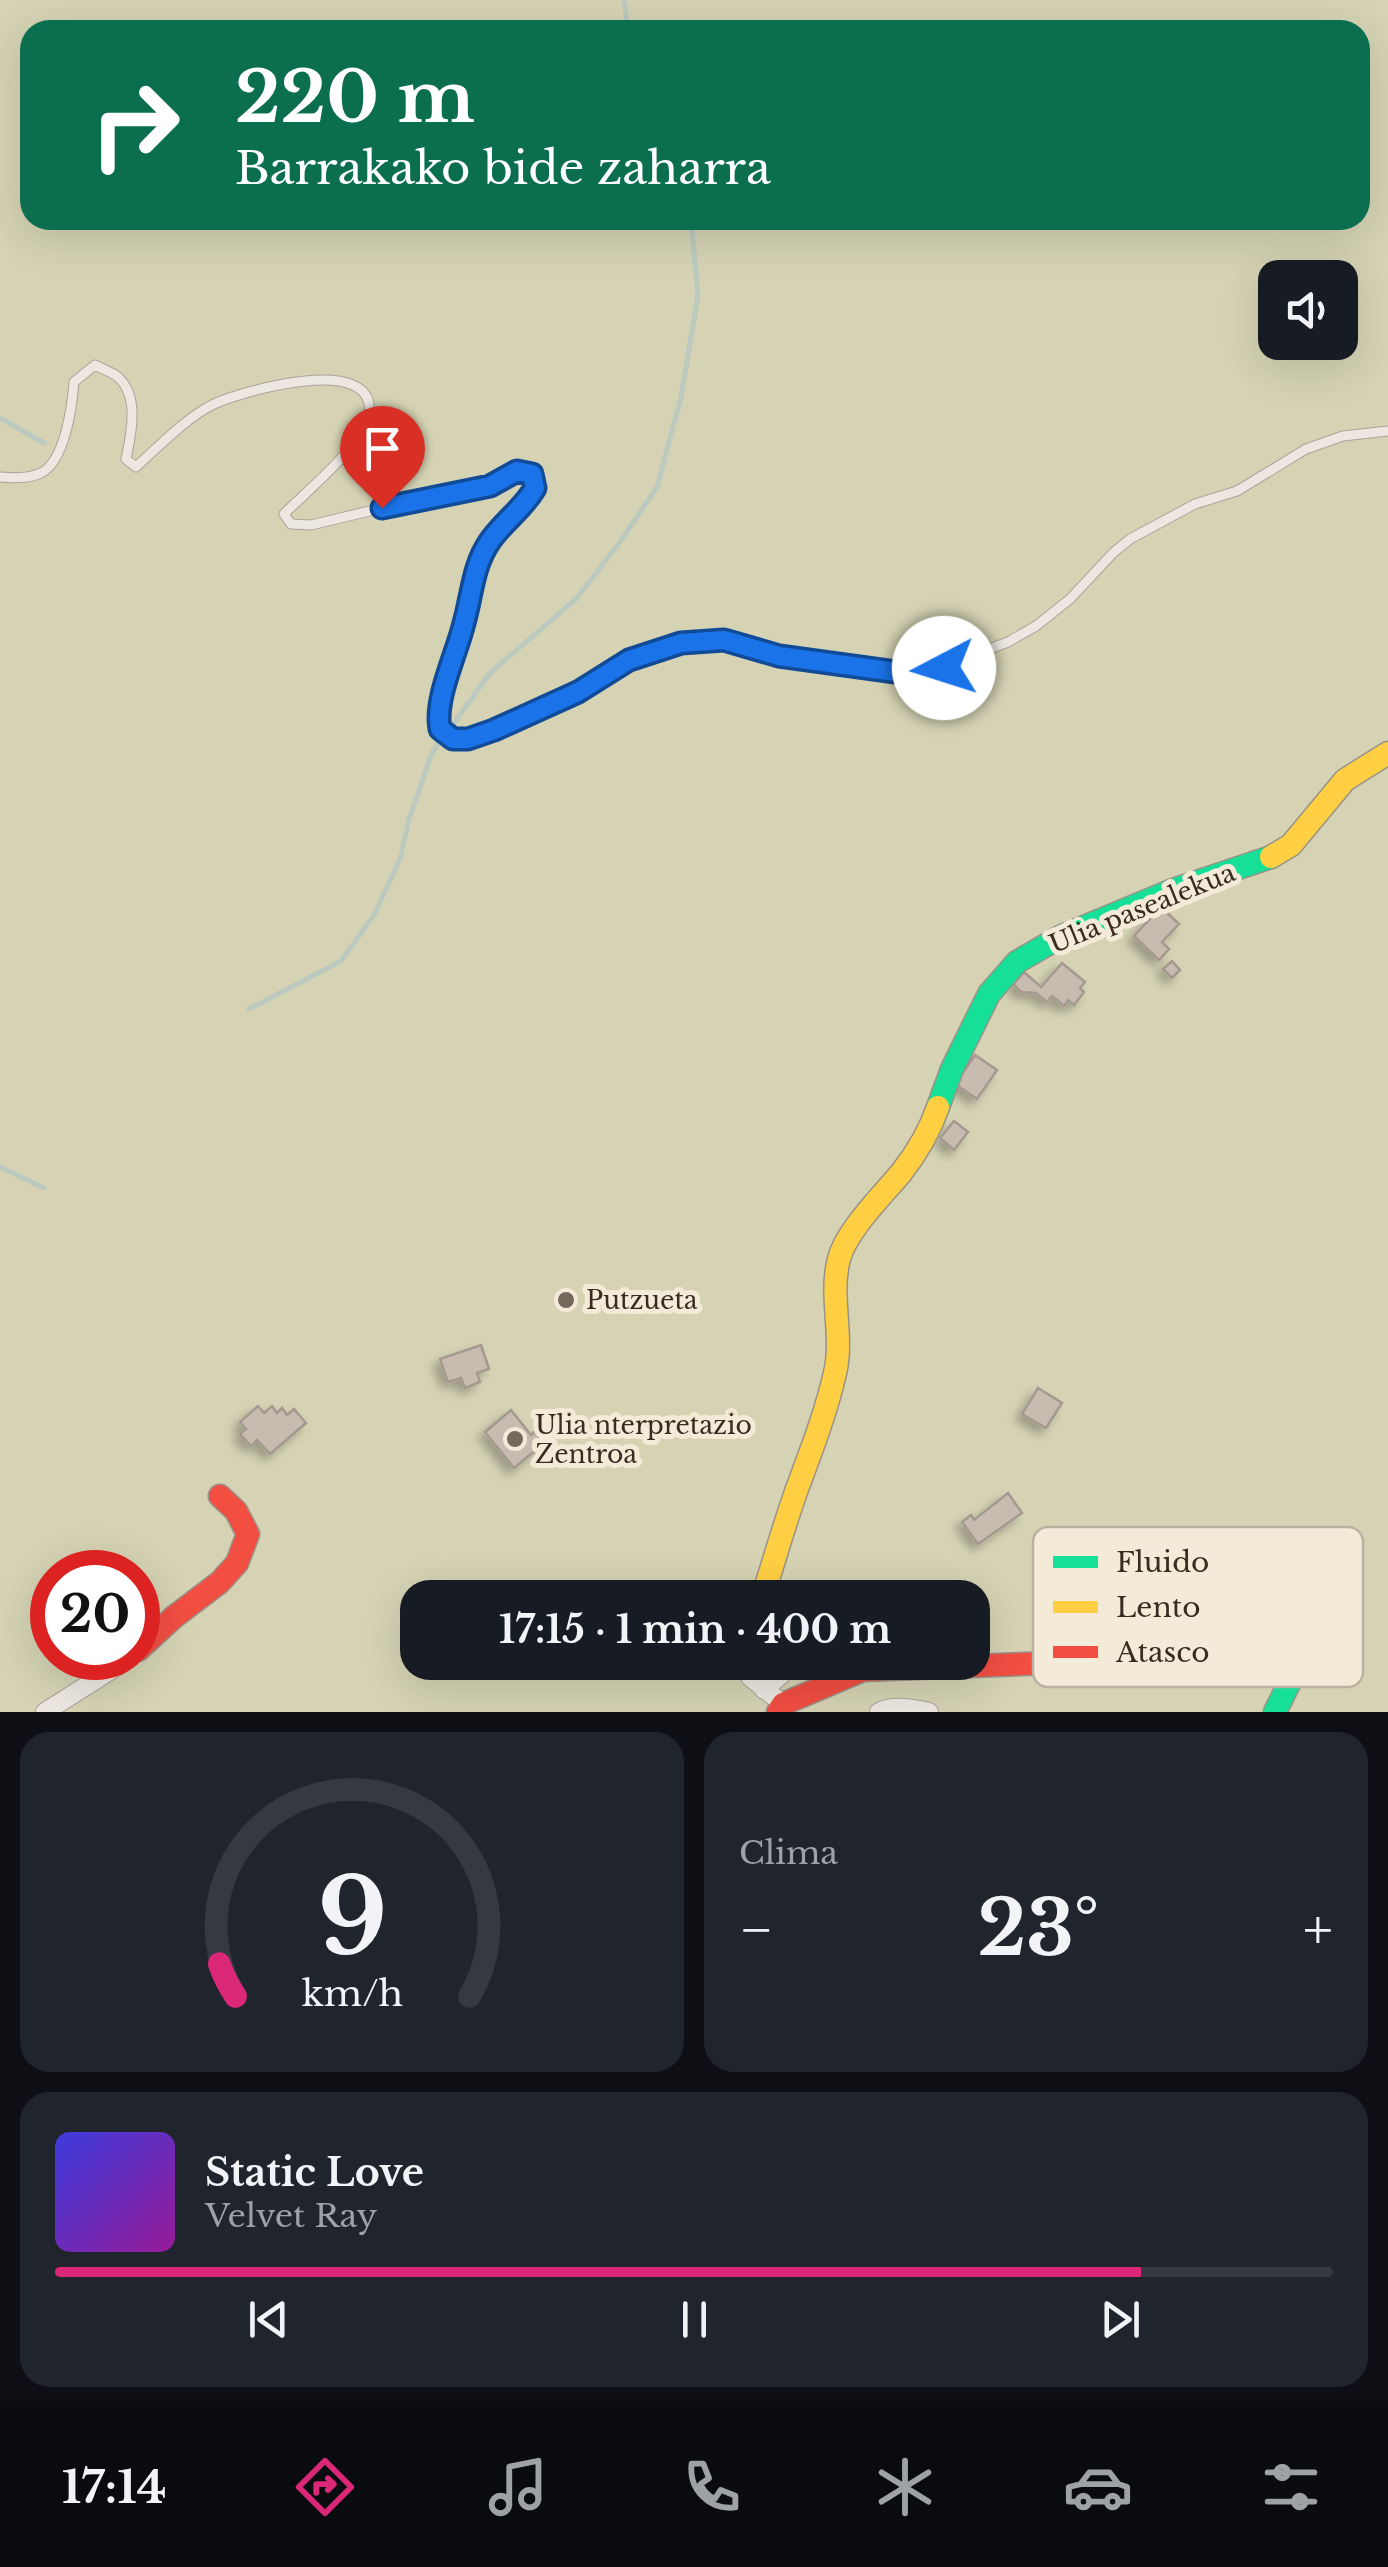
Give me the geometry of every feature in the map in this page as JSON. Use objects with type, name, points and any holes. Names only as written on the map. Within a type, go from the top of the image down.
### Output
[{"type":"street","name":"Ulia pasealekua","points":[[768,1580],[836,1371],[839,1256],[862,1218],[904,1168],[932,1125],[952,1069],[989,994],[1017,962],[1060,937],[1173,890],[1267,859],[1292,845],[1345,780],[1388,753]]},
{"type":"street","points":[[160,1630],[220,1582],[237,1563],[248,1534],[236,1511],[220,1496]]},
{"type":"street","points":[[990,1664],[1033,1663]]},
{"type":"street","points":[[45,1712],[95,1680]]},
{"type":"street","points":[[753,1680],[775,1702],[825,1680]]},
{"type":"street","points":[[1275,1712],[1288,1687]]},
{"type":"street","points":[[880,1712],[885,1708],[929,1712]]},
{"type":"lane","points":[[0,478],[24,478],[45,472],[58,453],[72,407],[74,382],[95,365],[118,377],[130,395],[132,428],[126,459],[136,468],[213,404],[256,390],[311,380],[340,380],[359,388],[367,399],[369,416],[353,446],[284,514],[291,524],[312,525],[466,492],[490,486],[517,471],[532,474],[535,488],[526,504],[490,540],[477,566],[439,710],[440,729],[453,739],[468,739],[578,692],[629,660],[681,643],[724,640],[779,656],[903,673],[926,674],[944,668],[1036,626],[1070,600],[1130,539],[1146,530],[1195,504],[1237,491],[1306,449],[1344,436],[1388,431]]},
{"type":"shaded area","points":[[0,0],[1388,0],[1388,1712],[0,1712]]},
{"type":"building","points":[[1161,907],[1179,924],[1162,942],[1169,949],[1159,960],[1134,936]]},
{"type":"building","points":[[1172,961],[1180,970],[1172,978],[1163,969]]},
{"type":"building","points":[[1062,963],[1085,982],[1080,988],[1084,992],[1074,1005],[1068,1000],[1064,1006],[1052,996],[1047,1002],[1036,993],[1021,992],[1013,984],[1024,972],[1041,987]]},
{"type":"building","points":[[975,1055],[997,1070],[977,1099],[955,1084]]},
{"type":"building","points":[[954,1121],[968,1132],[954,1150],[940,1138]]},
{"type":"building","points":[[481,1345],[489,1369],[477,1373],[480,1382],[465,1388],[461,1378],[448,1382],[440,1359]]},
{"type":"building","points":[[1038,1388],[1062,1403],[1046,1428],[1022,1414]]},
{"type":"building","points":[[258,1406],[264,1413],[272,1406],[277,1413],[282,1408],[287,1415],[294,1409],[306,1423],[270,1454],[257,1440],[251,1446],[240,1434],[246,1429],[240,1422]]},
{"type":"building","name":"Ulia nterpretazio Zentroa","points":[[511,1410],[531,1435],[534,1432],[544,1443],[514,1468],[485,1432]]},
{"type":"building","points":[[1008,1493],[1022,1513],[978,1544],[962,1522],[971,1515],[974,1520]]},
{"type":"waterway","points":[[624,0],[627,20]]},
{"type":"waterway","points":[[454,723],[490,673],[576,599],[657,487],[681,397],[698,295],[692,230]]},
{"type":"waterway","points":[[0,418],[44,443]]},
{"type":"waterway","points":[[249,1009],[341,961],[374,915],[400,859],[409,819],[438,744]]},
{"type":"waterway","points":[[0,1167],[44,1188]]},
{"type":"traffic: fast","points":[[938,1107],[989,994],[1017,962],[1060,937],[1173,890],[1271,857]]},
{"type":"traffic: fast","points":[[1275,1712],[1287,1687]]},
{"type":"traffic: slow","points":[[1271,857],[1291,845],[1345,780],[1388,753]]},
{"type":"traffic: slow","points":[[768,1580],[835,1373],[835,1287],[839,1259],[857,1226],[912,1158],[938,1107]]},
{"type":"traffic: jam","points":[[160,1630],[220,1582],[237,1563],[248,1534],[236,1511],[220,1496]]},
{"type":"traffic: jam","points":[[778,1712],[783,1704],[863,1670],[1033,1664]]},
{"type":"place","name":"Putzueta","points":[[566,1300]]},
{"type":"place","name":"Ulia nterpretazio Zentroa","points":[[515,1439]]},
{"type":"route","points":[[382,508],[490,486],[517,471],[532,474],[535,488],[526,504],[490,540],[477,566],[439,710],[440,729],[453,739],[468,739],[494,730],[578,692],[629,660],[681,643],[724,640],[779,656],[903,673],[926,674],[944,668]]}]
